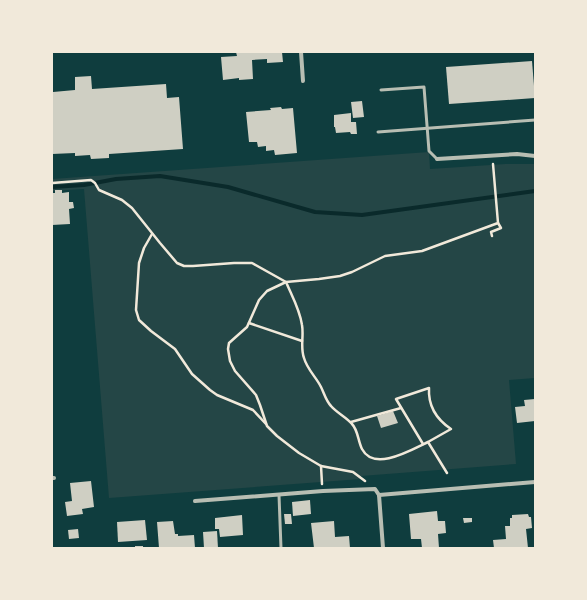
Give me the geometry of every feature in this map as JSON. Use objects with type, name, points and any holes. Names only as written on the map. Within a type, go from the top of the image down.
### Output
[{"type":"street","points":[[301,52],[303,81]]},
{"type":"street","points":[[437,159],[517,154],[535,156]]},
{"type":"street","points":[[379,495],[535,482]]},
{"type":"street","points":[[195,501],[322,491],[375,489],[379,495],[384,548]]},
{"type":"lane","points":[[381,90],[424,87],[429,151],[437,159]]},
{"type":"lane","points":[[378,132],[535,120]]},
{"type":"lane","points":[[279,495],[281,548]]},
{"type":"path","points":[[492,236],[491,232],[501,228],[499,222],[494,166]]},
{"type":"path","points":[[52,183],[91,180],[95,183],[99,190],[122,200],[132,208],[174,260],[184,266],[234,263],[252,264],[286,282],[295,301],[302,326],[304,359],[308,368],[330,405],[340,415],[351,422],[355,428],[362,450],[368,457],[377,460],[397,455],[428,442],[451,429],[439,419],[431,407],[429,401],[429,388],[396,399],[423,444]]},
{"type":"path","points":[[268,426],[256,395],[235,371],[230,361],[228,349],[229,343],[247,327],[259,300],[267,291],[286,282],[319,279],[346,274],[385,256],[422,251],[499,222]]},
{"type":"path","points":[[152,234],[144,248],[139,263],[136,310],[139,320],[175,349],[192,374],[210,390],[217,395],[253,410],[277,436],[299,453],[321,466],[353,472],[375,489]]},
{"type":"path","points":[[249,323],[302,342]]},
{"type":"path","points":[[351,422],[401,408]]},
{"type":"path","points":[[428,442],[447,473]]},
{"type":"path","points":[[321,466],[322,491]]},
{"type":"shaded area","points":[[429,152],[430,169],[506,164],[535,164],[535,378],[509,380],[516,464],[361,476],[361,479],[109,498],[84,189],[52,191],[52,179]]},
{"type":"building","points":[[236,52],[282,52],[283,62],[267,63],[267,59],[252,60],[253,79],[239,80],[239,78],[223,80],[221,57],[237,56]]},
{"type":"building","points":[[532,61],[535,98],[449,104],[446,67]]},
{"type":"building","points":[[91,76],[92,89],[166,84],[167,98],[179,97],[183,149],[109,154],[109,158],[91,159],[90,155],[75,156],[75,153],[52,154],[52,89],[53,92],[75,90],[75,77]]},
{"type":"building","points":[[362,101],[364,117],[353,118],[351,102]]},
{"type":"building","points":[[281,107],[282,109],[293,108],[297,153],[275,155],[274,150],[266,151],[266,146],[258,147],[257,142],[249,142],[246,112],[271,110],[270,108]]},
{"type":"building","points":[[351,113],[351,122],[356,122],[357,134],[351,134],[350,132],[336,133],[334,127],[334,115]]},
{"type":"building","points":[[55,190],[62,190],[62,193],[69,192],[69,202],[73,202],[74,208],[69,209],[70,224],[52,225],[52,193],[55,193]]},
{"type":"building","points":[[535,399],[535,421],[517,423],[515,407],[525,406],[524,400]]},
{"type":"building","points":[[393,411],[398,423],[381,428],[377,416]]},
{"type":"building","points":[[91,481],[94,507],[82,509],[83,514],[67,516],[65,502],[72,501],[70,483]]},
{"type":"building","points":[[310,500],[311,514],[293,516],[292,502]]},
{"type":"building","points":[[437,511],[438,521],[445,521],[446,533],[438,534],[439,548],[422,548],[421,539],[411,539],[409,514]]},
{"type":"building","points":[[284,514],[291,514],[292,524],[285,524]]},
{"type":"building","points":[[528,514],[529,517],[531,517],[532,528],[526,529],[528,548],[494,548],[493,540],[506,539],[505,526],[510,526],[510,518],[512,518],[512,515]]},
{"type":"building","points":[[242,515],[243,535],[220,537],[219,529],[215,529],[215,518]]},
{"type":"building","points":[[463,518],[472,518],[472,522],[464,523]]},
{"type":"building","points":[[145,520],[147,540],[118,542],[117,522]]},
{"type":"building","points":[[173,521],[175,534],[178,534],[178,536],[194,535],[195,548],[159,548],[157,522]]},
{"type":"building","points":[[334,521],[335,537],[349,536],[350,548],[314,548],[311,523]]},
{"type":"building","points":[[78,529],[79,538],[69,539],[68,530]]},
{"type":"building","points":[[217,531],[218,548],[204,548],[203,532]]},
{"type":"building","points":[[135,546],[143,546],[143,548],[135,548]]},
{"type":"waterway","points":[[52,187],[84,185],[116,179],[160,176],[228,187],[315,212],[362,215],[535,191]]}]
